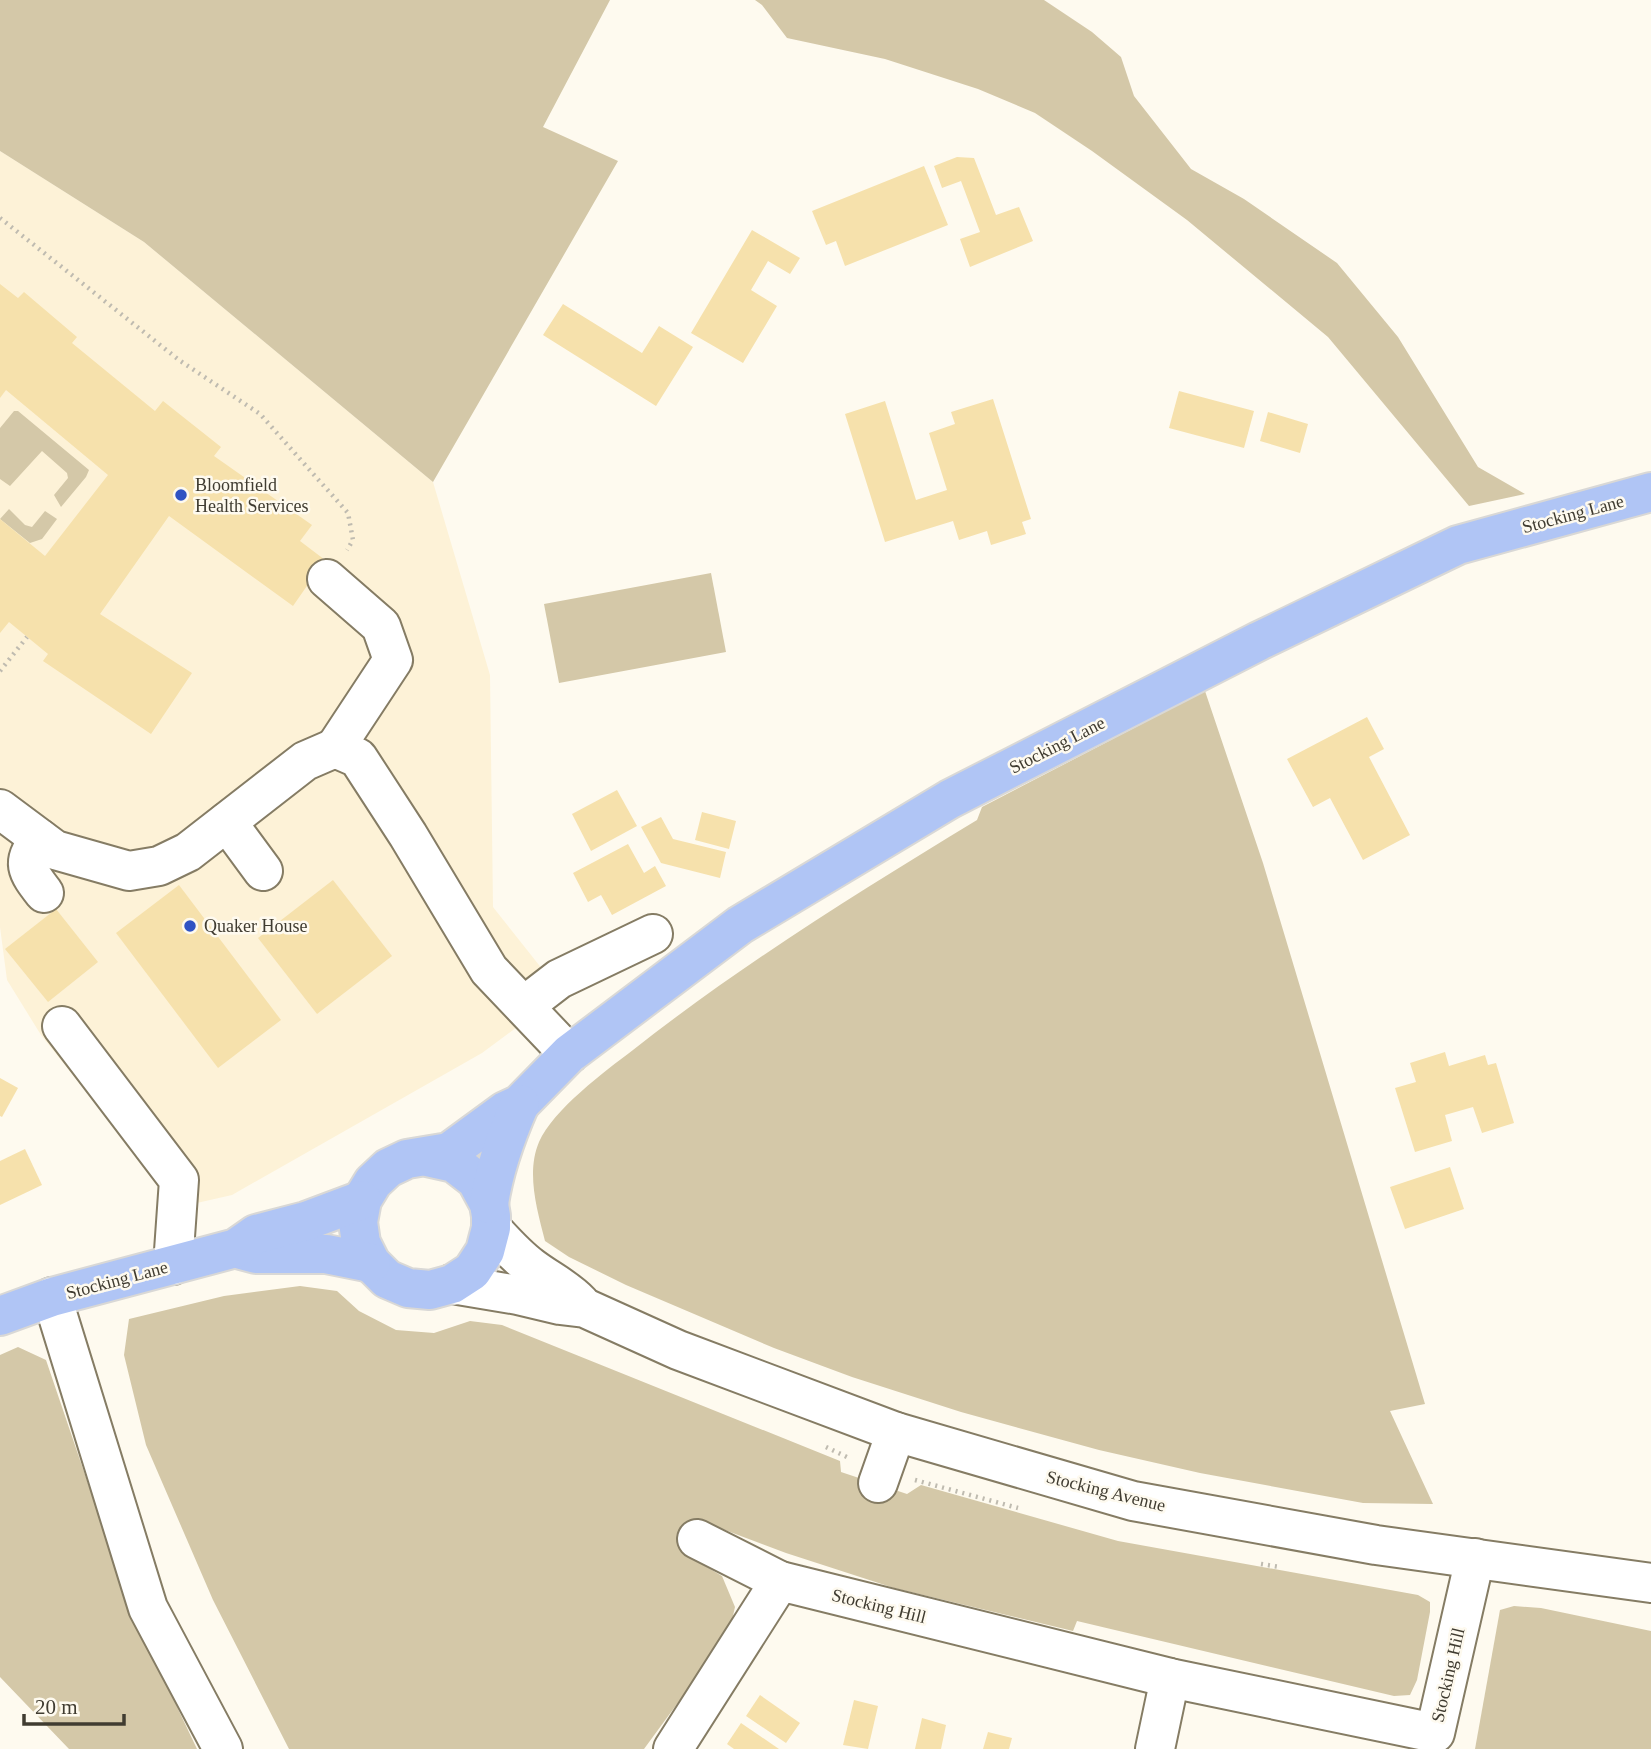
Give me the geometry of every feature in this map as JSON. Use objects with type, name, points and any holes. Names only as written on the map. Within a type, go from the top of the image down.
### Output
[{"type":"main road","name":"Stocking Lane","points":[[0,1316],[52,1297],[236,1248],[256,1234],[306,1222],[362,1200],[373,1182],[388,1168],[407,1159],[449,1152],[505,1111],[520,1104],[569,1054],[740,925],[950,799],[1259,641],[1458,545],[1651,492]]},
{"type":"main road","name":"Stocking Lane","points":[[236,1248],[256,1254],[326,1254],[371,1263],[387,1279],[408,1288],[430,1290],[452,1284],[472,1271],[485,1251],[492,1183],[500,1154],[520,1104]]},
{"type":"main road","points":[[427,1157],[454,1163],[476,1180],[490,1216]]},
{"type":"main road","points":[[362,1200],[359,1233],[371,1263]]},
{"type":"street","points":[[0,809],[55,850],[128,871],[159,866],[188,852],[305,761],[335,747],[393,660],[382,626],[327,579]]},
{"type":"street","points":[[335,747],[358,758],[489,970],[569,1054]]},
{"type":"street","points":[[227,822],[263,871]]},
{"type":"street","points":[[40,839],[27,860],[29,874],[44,893]]},
{"type":"street","points":[[524,1006],[559,979],[653,934]]},
{"type":"street","points":[[62,1026],[179,1180],[173,1265]]},
{"type":"street","name":"Stocking Avenue","points":[[490,1216],[507,1247],[532,1268],[571,1293],[585,1308]]},
{"type":"street","name":"Stocking Avenue","points":[[452,1284],[518,1295],[560,1306],[585,1308],[678,1350],[895,1432],[1133,1501],[1376,1545],[1651,1583]]},
{"type":"street","points":[[52,1297],[148,1608],[223,1749]]},
{"type":"street","points":[[878,1483],[895,1432]]},
{"type":"street","name":"Stocking Hill","points":[[697,1539],[780,1581],[1434,1741],[1475,1558]]},
{"type":"street","points":[[673,1749],[780,1581]]},
{"type":"street","points":[[1155,1749],[1171,1678]]},
{"type":"path","points":[[0,218],[179,360],[260,414],[348,513],[353,540],[327,579]]},
{"type":"path","points":[[0,671],[27,637]]},
{"type":"shaded area","points":[[0,0],[610,0],[543,127],[618,161],[433,482],[144,242],[0,151]]},
{"type":"shaded area","points":[[755,0],[1044,0],[1092,32],[1121,57],[1134,96],[1191,169],[1244,199],[1337,263],[1398,337],[1478,467],[1525,494],[1469,506],[1328,337],[1187,220],[1035,113],[978,89],[885,59],[787,38],[762,5]]},
{"type":"shaded area","points":[[0,151],[144,242],[433,482],[490,675],[493,907],[562,994],[482,1053],[232,1195],[188,1205],[76,1079],[41,1035],[7,980],[0,927]]},
{"type":"shaded area","points":[[14,411],[18,411],[89,470],[61,507],[54,495],[68,478],[67,473],[42,451],[10,486],[0,479],[0,428]]},
{"type":"shaded area","points":[[9,509],[25,525],[32,527],[45,511],[57,519],[42,539],[30,543],[0,519]]},
{"type":"shaded area","points":[[711,573],[726,652],[559,683],[544,604]]},
{"type":"shaded area","points":[[1205,691],[1263,863],[1425,1404],[1390,1411],[1433,1504],[1363,1503],[1200,1473],[1099,1450],[961,1412],[852,1377],[774,1348],[626,1285],[569,1257],[545,1241],[534,1191],[535,1154],[539,1142],[556,1117],[595,1080],[674,1018],[759,958],[977,820],[982,807]]},
{"type":"shaded area","points":[[300,1286],[337,1291],[359,1311],[396,1330],[434,1333],[470,1321],[502,1325],[840,1461],[841,1472],[907,1494],[921,1485],[1118,1541],[1418,1595],[1430,1602],[1430,1612],[1417,1680],[1410,1695],[1394,1696],[1077,1621],[1073,1631],[894,1588],[786,1553],[701,1521],[685,1554],[722,1576],[735,1607],[729,1633],[644,1749],[289,1749],[213,1600],[146,1445],[124,1355],[129,1319],[224,1296]]},
{"type":"shaded area","points":[[18,1347],[46,1360],[131,1610],[197,1749],[69,1749],[0,1677],[0,1355]]},
{"type":"shaded area","points":[[1514,1606],[1541,1608],[1651,1631],[1651,1749],[1475,1749],[1500,1610]]},
{"type":"building","points":[[957,157],[974,158],[996,215],[1019,207],[1033,241],[970,267],[960,239],[980,232],[961,181],[942,188],[934,166]]},
{"type":"building","points":[[924,166],[948,225],[845,266],[836,241],[826,245],[812,211]]},
{"type":"building","points":[[752,230],[800,258],[790,274],[768,261],[751,290],[777,306],[743,363],[691,333]]},
{"type":"building","name":"Bloomfield Health Services","points":[[0,284],[18,298],[24,292],[77,337],[72,343],[155,411],[163,401],[221,447],[214,456],[312,525],[300,541],[325,560],[293,606],[169,516],[100,614],[192,673],[151,734],[43,661],[48,654],[9,622],[0,633],[0,519],[45,556],[108,475],[6,390],[0,398]]},
{"type":"building","points":[[563,304],[642,353],[659,326],[693,347],[656,406],[543,335]]},
{"type":"building","points":[[1179,391],[1254,411],[1244,448],[1169,428]]},
{"type":"building","points":[[993,399],[1031,519],[1022,522],[1026,534],[991,545],[987,531],[959,540],[953,521],[885,542],[845,414],[885,401],[916,500],[947,490],[929,433],[955,424],[951,412]]},
{"type":"building","points":[[1268,412],[1308,424],[1300,453],[1260,441]]},
{"type":"building","points":[[1367,717],[1384,749],[1369,757],[1410,835],[1363,860],[1330,798],[1313,807],[1287,759]]},
{"type":"building","points":[[617,790],[637,826],[591,851],[572,814]]},
{"type":"building","points":[[702,812],[736,821],[729,849],[695,840]]},
{"type":"building","points":[[661,817],[673,839],[726,852],[720,878],[661,863],[641,827]]},
{"type":"building","points":[[628,844],[644,873],[655,866],[666,886],[612,915],[601,895],[588,902],[573,873]]},
{"type":"building","points":[[333,880],[392,956],[317,1014],[258,938]]},
{"type":"building","points":[[179,885],[281,1020],[218,1068],[116,933]]},
{"type":"building","points":[[56,909],[98,962],[48,1002],[5,949]]},
{"type":"building","points":[[1445,1052],[1449,1066],[1485,1055],[1488,1065],[1496,1063],[1514,1123],[1482,1133],[1473,1107],[1445,1115],[1452,1141],[1415,1152],[1395,1088],[1416,1082],[1410,1063]]},
{"type":"building","points":[[0,1078],[18,1088],[2,1117],[0,1116]]},
{"type":"building","points":[[25,1149],[42,1185],[0,1205],[0,1161]]},
{"type":"building","points":[[1450,1167],[1464,1209],[1405,1229],[1390,1187]]},
{"type":"building","points":[[760,1695],[800,1723],[786,1743],[746,1716]]},
{"type":"building","points":[[854,1700],[878,1706],[868,1749],[843,1745]]},
{"type":"building","points":[[922,1718],[946,1725],[941,1749],[915,1749]]},
{"type":"building","points":[[741,1723],[779,1749],[734,1749],[727,1744]]},
{"type":"building","points":[[988,1732],[1012,1738],[1009,1749],[983,1749]]},
{"type":"place","name":"Bloomfield Health Services","points":[[181,495]]},
{"type":"place","name":"Quaker House","points":[[190,926]]}]
